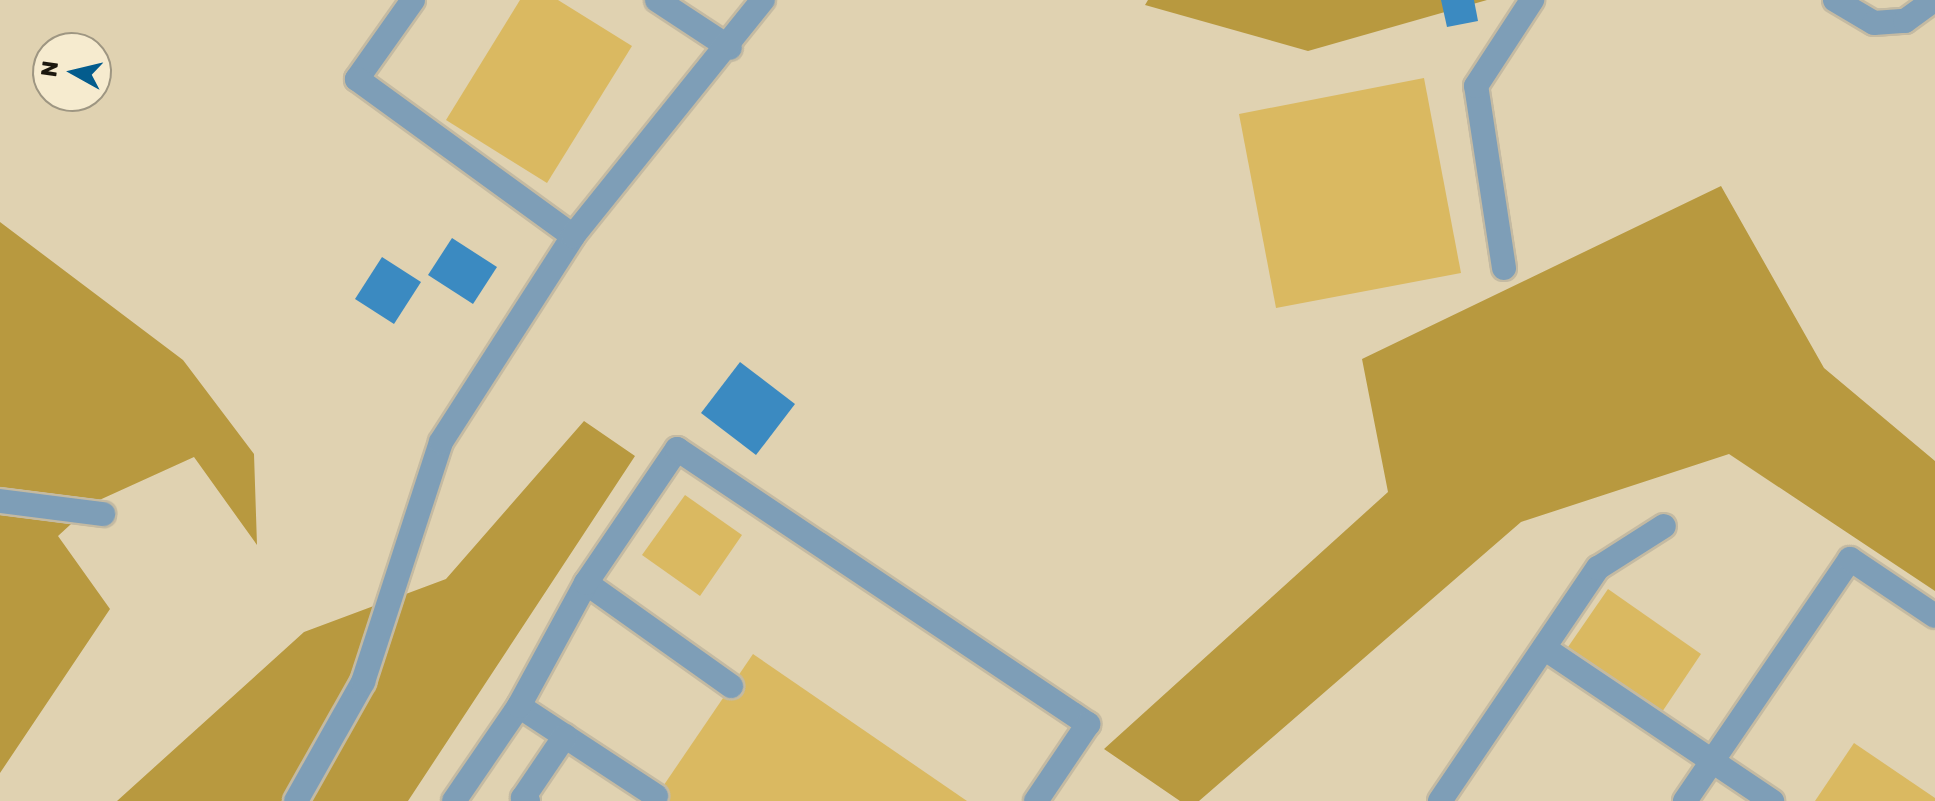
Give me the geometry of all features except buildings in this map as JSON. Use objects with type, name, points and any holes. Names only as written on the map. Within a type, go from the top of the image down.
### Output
[{"type":"lane","points":[[413,0],[357,79],[573,236]]},
{"type":"lane","points":[[657,0],[730,48]]},
{"type":"lane","points":[[296,801],[363,682],[441,442],[573,236],[730,48],[763,0]]},
{"type":"lane","points":[[1504,268],[1476,86],[1532,0]]},
{"type":"lane","points":[[1835,0],[1874,23],[1905,21],[1934,0]]},
{"type":"lane","points":[[454,801],[519,706],[586,583],[677,449],[1088,724],[1036,801]]},
{"type":"lane","points":[[0,501],[103,514]]},
{"type":"lane","points":[[1440,801],[1598,568],[1664,526]]},
{"type":"lane","points":[[1685,801],[1850,559],[1935,616]]},
{"type":"lane","points":[[586,583],[731,686]]},
{"type":"lane","points":[[1544,648],[1772,801]]},
{"type":"lane","points":[[519,706],[656,796]]},
{"type":"lane","points":[[528,801],[523,798],[565,736]]},
{"type":"shaded area","points":[[0,0],[1935,0],[1935,801],[0,801]]},
{"type":"shaded area","points":[[1148,0],[1487,0],[1308,51],[1145,5]]},
{"type":"shaded area","points":[[1721,186],[1824,368],[1935,461],[1935,591],[1729,454],[1521,522],[1199,801],[1180,801],[1104,749],[1388,492],[1362,359]]},
{"type":"shaded area","points":[[0,222],[183,360],[254,454],[257,545],[194,457],[95,502],[58,536],[110,609],[0,773]]},
{"type":"shaded area","points":[[584,421],[635,456],[408,801],[117,801],[304,632],[446,579]]},
{"type":"water","points":[[1441,0],[1474,0],[1478,21],[1447,27]]},
{"type":"water","points":[[452,238],[497,267],[473,304],[428,275]]},
{"type":"water","points":[[382,257],[421,282],[394,324],[355,299]]},
{"type":"water","points":[[740,362],[795,404],[756,455],[701,413]]}]
